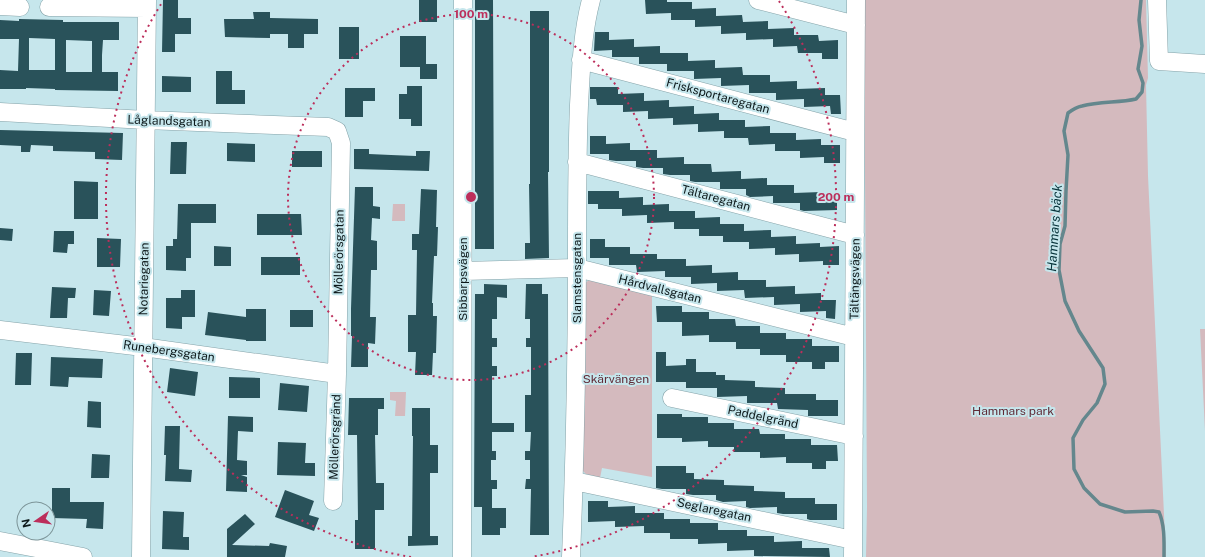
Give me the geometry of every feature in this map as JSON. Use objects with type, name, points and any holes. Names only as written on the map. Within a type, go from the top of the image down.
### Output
[{"type":"street","name":"Sibbarpsvägen","points":[[462,557],[464,0]]},
{"type":"street","name":"Slamstensgatan","points":[[571,557],[574,481],[577,162],[581,60],[586,18],[591,0]]},
{"type":"street","points":[[758,0],[856,25]]},
{"type":"street","name":"Tältängsvägen","points":[[853,549],[856,0]]},
{"type":"street","points":[[1158,0],[1159,61],[1205,64]]},
{"type":"street","points":[[49,7],[147,4]]},
{"type":"street","name":"Notariegatan","points":[[141,557],[147,4]]},
{"type":"street","points":[[0,6],[20,7]]},
{"type":"street","name":"Frisksportaregatan","points":[[581,60],[855,132]]},
{"type":"street","name":"Låglandsgatan","points":[[0,112],[146,120],[328,127],[337,131]]},
{"type":"street","name":"Möllerörsgatan","points":[[337,131],[341,143],[337,374]]},
{"type":"street","name":"Tältaregatan","points":[[577,162],[855,235]]},
{"type":"street","name":"Hårdvallsgatan","points":[[463,271],[577,268],[854,337]]},
{"type":"street","name":"Runebergsgatan","points":[[0,330],[143,347],[337,374]]},
{"type":"street","name":"Möllerörsgränd","points":[[333,501],[337,374]]},
{"type":"street","name":"Paddelgränd","points":[[672,398],[854,436]]},
{"type":"street","name":"Seglaregatan","points":[[574,481],[853,549]]},
{"type":"street","points":[[0,541],[83,557]]},
{"type":"green space","name":"Hammars park","points":[[863,0],[1146,0],[1148,176],[1166,557],[866,557],[867,507]]},
{"type":"green space","points":[[393,204],[405,204],[405,221],[392,221]]},
{"type":"green space","name":"Skärvängen","points":[[589,280],[652,295],[652,477],[602,468],[600,478],[586,474],[580,468],[584,284]]},
{"type":"green space","points":[[1200,329],[1205,329],[1205,431]]},
{"type":"green space","points":[[390,392],[406,392],[405,416],[395,416],[396,401],[390,400]]},
{"type":"building","points":[[163,0],[178,0],[178,18],[191,18],[191,34],[175,34],[175,52],[162,52]]},
{"type":"building","points":[[419,0],[437,0],[437,22],[419,22]]},
{"type":"building","points":[[475,0],[493,0],[494,249],[475,249]]},
{"type":"building","points":[[645,0],[692,2],[692,9],[716,8],[716,16],[742,15],[743,22],[768,21],[768,29],[794,28],[794,35],[818,35],[819,41],[838,40],[838,59],[822,59],[822,53],[798,53],[797,46],[773,47],[773,39],[746,40],[746,33],[721,34],[721,26],[695,27],[695,20],[671,20],[671,13],[646,14]]},
{"type":"building","points":[[530,11],[549,11],[549,258],[525,259],[525,243],[530,243]]},
{"type":"building","points":[[253,12],[270,12],[270,18],[318,19],[318,34],[304,34],[304,48],[288,48],[288,34],[270,34],[270,38],[225,37],[224,19],[254,19]]},
{"type":"building","points":[[19,19],[63,20],[63,22],[119,22],[119,40],[103,40],[102,55],[102,72],[118,72],[118,91],[26,88],[0,89],[0,70],[18,71],[19,39],[0,39],[0,20],[19,21]],"holes":[[[29,38],[55,39],[55,70],[29,70]],[[66,40],[92,41],[92,72],[66,72]]]},
{"type":"building","points":[[339,27],[359,27],[359,59],[339,59]]},
{"type":"building","points":[[595,32],[609,32],[609,40],[634,39],[634,47],[660,46],[660,53],[688,53],[688,61],[715,60],[715,68],[742,67],[743,75],[770,75],[770,82],[797,81],[797,89],[825,88],[825,95],[840,95],[841,114],[831,114],[830,106],[804,107],[804,99],[776,100],[776,93],[749,93],[749,85],[721,86],[721,78],[694,79],[694,71],[667,71],[667,64],[639,64],[639,57],[612,57],[612,50],[594,51]]},
{"type":"building","points":[[400,36],[426,36],[426,64],[437,64],[437,79],[420,79],[420,67],[400,67]]},
{"type":"building","points":[[216,71],[232,71],[232,90],[245,90],[245,104],[216,104]]},
{"type":"building","points":[[162,76],[191,77],[191,92],[162,92]]},
{"type":"building","points":[[407,86],[422,86],[422,126],[411,126],[411,119],[399,119],[399,94],[407,94]]},
{"type":"building","points":[[590,87],[618,87],[618,94],[644,93],[644,101],[669,100],[669,107],[694,106],[694,114],[719,113],[719,120],[745,120],[745,127],[770,126],[770,133],[796,133],[796,140],[821,139],[821,145],[840,145],[840,163],[824,163],[824,157],[800,158],[800,151],[775,151],[775,144],[749,145],[748,138],[724,138],[724,131],[698,132],[698,124],[673,125],[673,118],[648,119],[648,111],[623,112],[623,105],[597,105],[596,99],[590,99]]},
{"type":"building","points":[[345,88],[375,88],[375,101],[363,101],[363,117],[345,117]]},
{"type":"building","points":[[0,130],[123,133],[122,160],[95,159],[95,152],[53,151],[53,146],[31,145],[30,152],[21,152],[21,146],[0,145]]},
{"type":"building","points":[[590,136],[606,136],[606,144],[630,143],[630,150],[657,150],[657,158],[684,157],[684,164],[711,164],[712,172],[741,171],[741,179],[767,178],[767,185],[794,185],[794,193],[821,192],[821,198],[837,198],[837,210],[804,211],[800,210],[800,203],[773,203],[773,196],[750,197],[746,195],[746,189],[720,189],[720,182],[695,182],[690,181],[690,175],[663,174],[663,168],[636,167],[636,161],[609,160],[609,154],[590,154]]},
{"type":"building","points":[[171,142],[187,142],[186,174],[170,174]]},
{"type":"building","points":[[227,143],[255,144],[255,162],[227,161]]},
{"type":"building","points":[[354,149],[369,149],[369,154],[416,156],[416,151],[430,151],[429,171],[354,169]]},
{"type":"building","points":[[292,151],[322,151],[322,167],[292,167]]},
{"type":"building","points":[[74,181],[98,182],[98,219],[74,219]]},
{"type":"building","points":[[355,187],[373,187],[373,206],[380,207],[380,219],[372,218],[371,240],[377,241],[377,270],[371,270],[370,317],[376,317],[375,344],[368,343],[368,367],[351,367],[351,309]]},
{"type":"building","points":[[421,189],[437,190],[437,256],[434,256],[432,303],[433,316],[437,316],[436,353],[433,353],[432,375],[415,375],[416,352],[408,352],[408,315],[416,315],[417,250],[412,250],[412,234],[419,234]]},
{"type":"building","points":[[588,191],[619,191],[619,198],[643,197],[643,205],[669,204],[669,211],[695,211],[695,218],[720,217],[720,224],[744,224],[744,231],[771,230],[771,237],[796,236],[796,244],[820,243],[820,247],[839,246],[839,265],[823,265],[823,261],[799,262],[799,254],[775,255],[775,248],[749,249],[749,242],[723,242],[723,236],[699,236],[699,229],[674,229],[674,222],[647,223],[647,215],[622,216],[622,209],[598,209],[598,204],[588,204]]},
{"type":"building","points":[[178,204],[216,204],[216,223],[191,223],[191,258],[186,258],[186,271],[166,270],[166,246],[173,246],[173,239],[177,239]]},
{"type":"building","points":[[257,214],[301,214],[302,235],[257,235]]},
{"type":"building","points":[[0,228],[13,229],[12,241],[0,240]]},
{"type":"building","points":[[54,231],[74,231],[74,244],[68,244],[67,253],[53,252]]},
{"type":"building","points":[[97,238],[121,239],[120,267],[97,267]]},
{"type":"building","points":[[590,239],[605,239],[605,247],[630,247],[630,254],[657,254],[657,259],[686,259],[686,266],[712,265],[712,273],[738,272],[738,280],[766,280],[766,287],[795,286],[795,294],[821,293],[821,300],[836,300],[835,319],[826,318],[826,311],[800,312],[800,304],[774,305],[774,297],[745,298],[744,290],[717,291],[717,283],[691,284],[691,277],[665,277],[665,271],[637,272],[636,265],[609,265],[609,258],[590,258]]},
{"type":"building","points":[[214,246],[231,247],[231,266],[214,266]]},
{"type":"building","points":[[261,257],[300,257],[300,275],[261,275]]},
{"type":"building","points":[[484,284],[507,285],[507,298],[497,297],[497,319],[492,319],[492,338],[497,338],[497,347],[492,347],[492,366],[497,366],[497,376],[492,376],[492,423],[514,423],[514,432],[492,432],[492,451],[496,451],[496,460],[491,460],[491,480],[497,480],[497,489],[492,489],[492,508],[506,508],[506,528],[500,528],[500,535],[482,535],[482,507],[474,507],[475,294],[484,294]]},
{"type":"building","points":[[526,284],[542,284],[542,294],[548,294],[549,535],[530,535],[531,489],[525,489],[526,479],[530,479],[530,460],[525,460],[525,451],[530,451],[531,432],[525,432],[525,395],[531,395],[531,347],[526,347],[526,338],[530,338],[530,319],[525,319]]},
{"type":"building","points":[[52,287],[76,288],[75,298],[68,298],[67,318],[50,318]]},
{"type":"building","points":[[94,290],[111,291],[109,316],[93,315]]},
{"type":"building","points":[[181,290],[195,290],[195,317],[182,317],[182,329],[166,328],[166,298],[181,298]]},
{"type":"building","points":[[656,306],[682,306],[682,312],[709,312],[709,319],[735,319],[736,326],[760,326],[760,333],[786,333],[786,339],[812,339],[812,346],[839,346],[839,362],[825,362],[825,369],[812,369],[812,362],[786,362],[786,355],[760,355],[760,349],[736,349],[736,342],[709,342],[709,335],[682,336],[682,322],[657,322]]},
{"type":"building","points":[[246,309],[266,309],[266,341],[246,341],[205,335],[208,312],[246,317]]},
{"type":"building","points":[[290,310],[313,310],[313,327],[290,327]]},
{"type":"building","points":[[656,352],[666,352],[666,366],[686,365],[686,359],[696,359],[696,372],[716,372],[716,375],[725,375],[725,380],[755,381],[755,387],[785,388],[785,394],[816,394],[816,400],[838,400],[838,416],[808,416],[808,410],[778,409],[777,403],[747,403],[747,396],[717,397],[717,388],[686,388],[686,382],[656,382]]},
{"type":"building","points":[[16,353],[32,353],[31,385],[15,385]]},
{"type":"building","points":[[51,357],[103,359],[102,378],[69,377],[68,387],[50,386]]},
{"type":"building","points":[[170,368],[198,372],[195,396],[167,392]]},
{"type":"building","points":[[229,377],[260,378],[260,398],[229,398]]},
{"type":"building","points":[[280,383],[309,386],[307,412],[278,410]]},
{"type":"building","points":[[349,398],[384,398],[384,409],[378,409],[378,435],[375,435],[376,483],[384,483],[384,510],[375,510],[375,549],[355,549],[355,520],[358,520],[357,435],[348,435]]},
{"type":"building","points":[[88,401],[101,402],[101,428],[87,427]]},
{"type":"building","points":[[412,408],[430,408],[430,445],[438,445],[438,473],[430,473],[430,536],[438,536],[438,545],[408,546],[408,536],[412,536]]},
{"type":"building","points":[[657,414],[682,414],[682,417],[708,417],[708,423],[734,423],[734,429],[759,429],[760,434],[785,434],[785,439],[811,439],[811,445],[837,445],[838,461],[826,461],[826,469],[812,469],[812,463],[786,463],[786,457],[760,458],[760,452],[734,452],[734,447],[708,447],[708,441],[682,442],[682,438],[657,438]]},
{"type":"building","points":[[228,416],[253,417],[253,432],[238,431],[237,460],[247,461],[247,475],[241,475],[247,477],[247,492],[226,491]]},
{"type":"building","points":[[165,426],[180,426],[179,469],[192,470],[191,482],[165,481]]},
{"type":"building","points":[[278,442],[306,443],[305,463],[315,463],[315,476],[277,475]]},
{"type":"building","points":[[92,454],[110,455],[109,478],[91,478]]},
{"type":"building","points":[[656,466],[686,466],[686,473],[694,473],[694,479],[724,480],[724,485],[754,486],[754,491],[785,492],[785,498],[815,498],[815,504],[837,504],[837,520],[810,520],[807,519],[807,514],[777,513],[777,507],[750,508],[746,507],[746,501],[723,502],[716,500],[716,495],[693,495],[686,494],[686,489],[656,488]]},
{"type":"building","points":[[52,488],[70,488],[70,502],[104,502],[103,529],[86,528],[87,519],[56,518],[56,501],[52,501]]},
{"type":"building","points":[[285,490],[314,501],[309,515],[319,518],[314,531],[275,517]]},
{"type":"building","points":[[588,501],[608,501],[608,507],[635,506],[635,513],[664,513],[664,519],[690,519],[690,523],[718,523],[718,530],[747,530],[747,536],[774,536],[774,542],[802,541],[802,548],[829,548],[830,557],[754,556],[754,550],[727,551],[727,543],[698,544],[698,539],[670,539],[670,533],[644,533],[644,526],[615,527],[615,521],[588,522]]},
{"type":"building","points":[[163,511],[184,512],[183,537],[189,537],[189,550],[162,549]]},
{"type":"building","points":[[245,514],[255,524],[232,545],[269,546],[270,543],[287,546],[285,557],[227,557],[227,529]]},
{"type":"waterway","name":"Hammars bäck","points":[[1141,0],[1139,20],[1142,46],[1138,69],[1143,83],[1142,92],[1136,99],[1089,104],[1078,107],[1068,113],[1064,131],[1068,155],[1065,226],[1060,244],[1059,270],[1065,301],[1079,331],[1103,368],[1105,384],[1097,403],[1083,420],[1073,438],[1074,469],[1084,488],[1100,504],[1125,512],[1159,512],[1163,528],[1164,557]]}]
